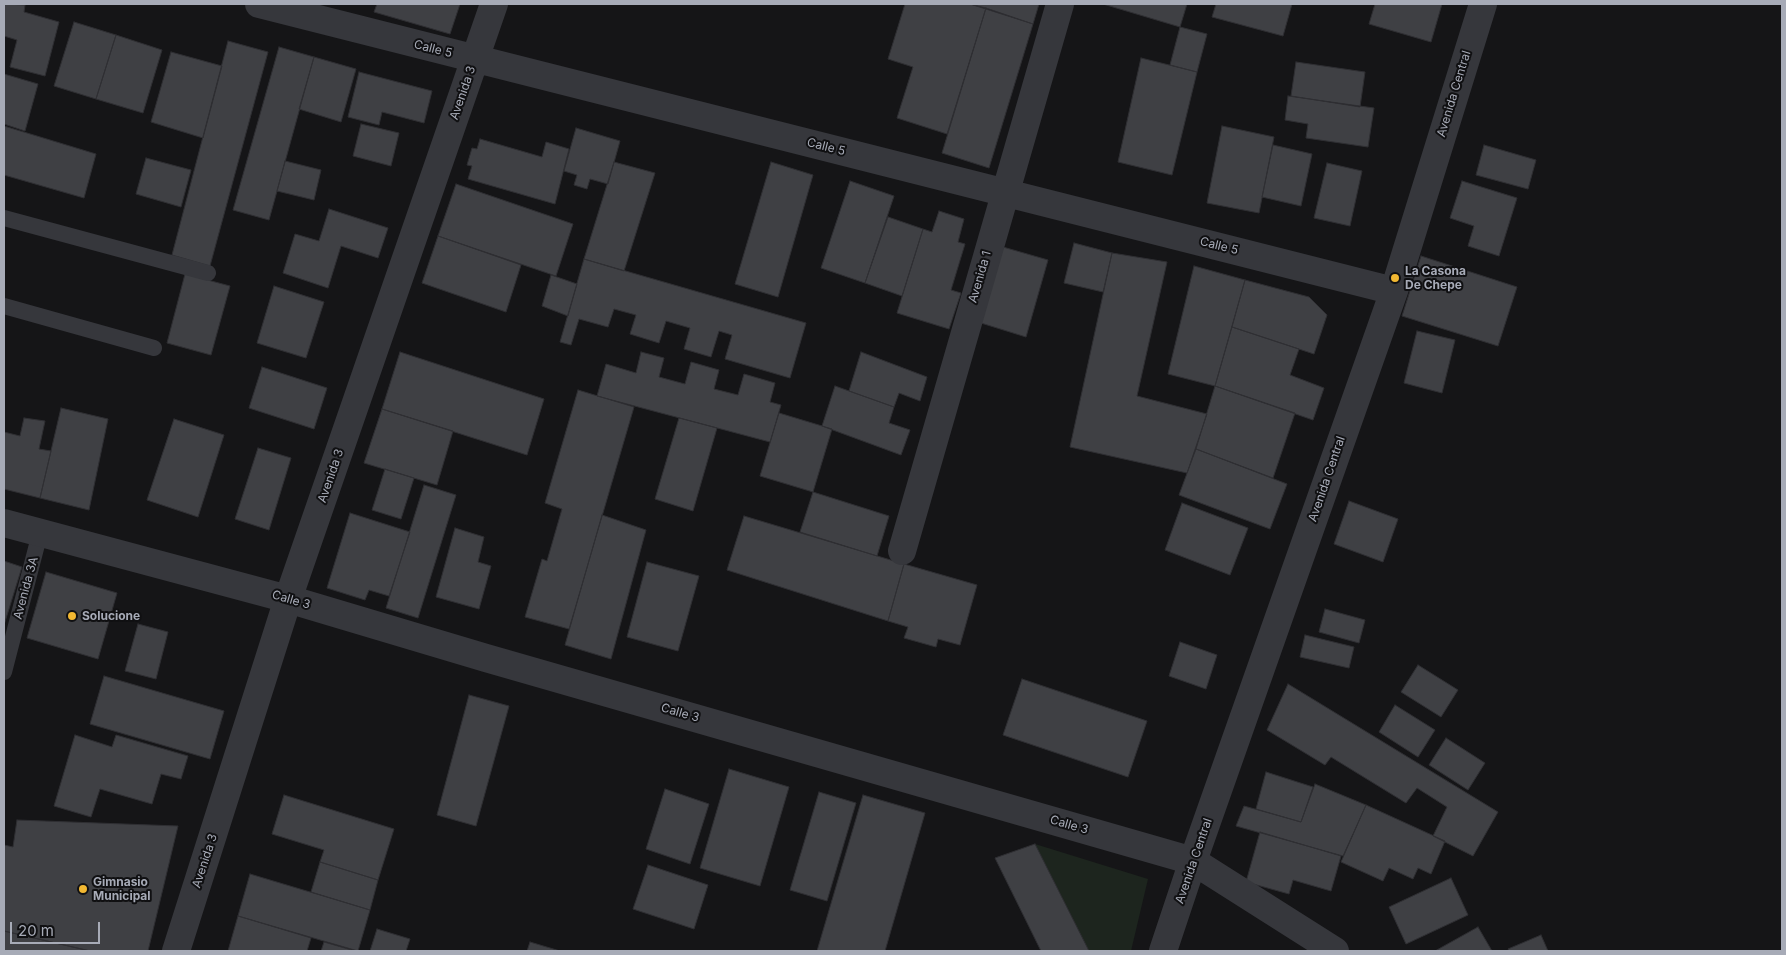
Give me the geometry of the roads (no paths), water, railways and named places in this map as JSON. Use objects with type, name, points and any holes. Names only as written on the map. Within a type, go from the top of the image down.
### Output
[{"type":"street","name":"Calle 5","points":[[259,4],[1394,291]]},
{"type":"street","name":"Avenida 3","points":[[176,951],[288,599],[494,4]]},
{"type":"street","name":"Avenida 1","points":[[902,551],[1060,4]]},
{"type":"street","name":"Avenida Central","points":[[1163,951],[1193,860],[1394,291],[1483,4]]},
{"type":"street","name":"Calle 3","points":[[4,523],[288,599],[514,666],[1193,860],[1335,951]]},
{"type":"lane","points":[[4,218],[208,273]]},
{"type":"lane","points":[[4,306],[154,348]]},
{"type":"lane","name":"Avenida 3A","points":[[4,672],[40,533]]},
{"type":"place","name":"La Casona De Chepe","points":[[1395,278]]},
{"type":"place","name":"Solucione","points":[[72,616]]},
{"type":"place","name":"Gimnasio Municipal","points":[[83,889]]}]
